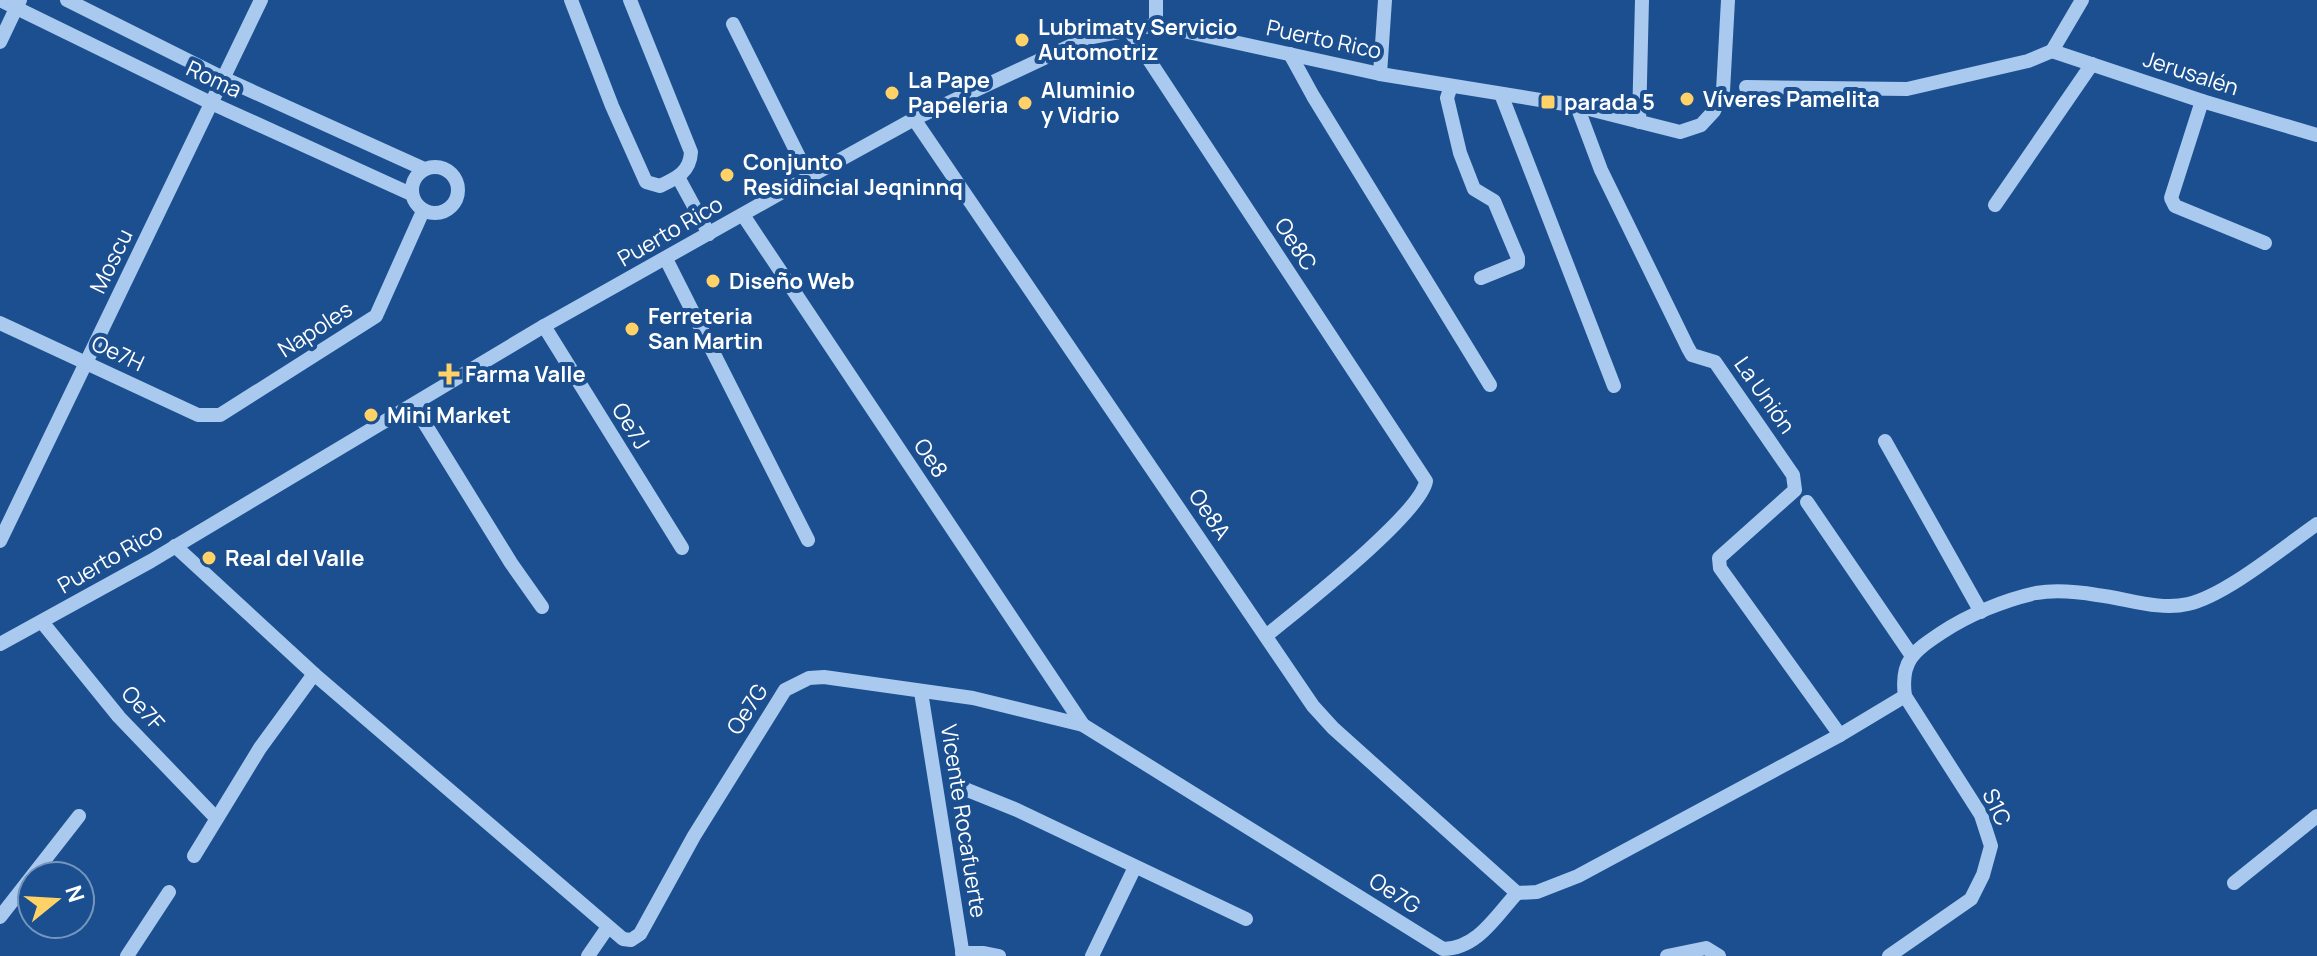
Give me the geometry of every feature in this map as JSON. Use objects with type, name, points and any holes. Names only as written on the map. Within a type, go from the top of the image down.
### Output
[{"type":"street","name":"Roma","points":[[0,0],[18,4],[211,103],[411,194]]},
{"type":"street","name":"Roma","points":[[67,0],[225,79],[424,169]]},
{"type":"street","name":"Moscu","points":[[0,541],[261,0]]},
{"type":"street","points":[[571,0],[612,106],[646,182],[660,186],[688,168],[691,152],[630,0]]},
{"type":"street","points":[[1156,0],[1156,25]]},
{"type":"street","points":[[1380,74],[1385,0]]},
{"type":"street","points":[[1639,122],[1642,0]]},
{"type":"street","name":"Puerto Rico","points":[[0,644],[175,546],[544,326],[809,177],[914,119],[1087,38],[1156,25],[1380,74],[1577,106],[1680,132],[1701,125],[1714,111],[1723,91],[1728,0]]},
{"type":"street","points":[[1746,87],[1907,89],[2028,61],[2052,51],[2082,0]]},
{"type":"street","points":[[0,42],[18,4]]},
{"type":"street","points":[[733,24],[809,177]]},
{"type":"street","name":"Oe8C","points":[[1130,31],[1426,481],[1419,496],[1379,540],[1266,636]]},
{"type":"street","name":"Jerusalén","points":[[2052,51],[2317,135]]},
{"type":"street","points":[[1290,54],[1490,385]]},
{"type":"street","points":[[1995,205],[2092,64]]},
{"type":"street","points":[[1451,86],[1447,98],[1460,153],[1474,189],[1494,201],[1518,258],[1518,263],[1513,267],[1481,278]]},
{"type":"street","points":[[1501,94],[1614,386]]},
{"type":"street","points":[[2202,101],[2171,198],[2175,206],[2265,243]]},
{"type":"street","name":"La Unión","points":[[1577,106],[1601,170],[1692,355],[1715,362],[1793,475],[1795,490],[1719,558],[1720,568],[1840,735]]},
{"type":"street","name":"Oe8A","points":[[914,119],[1313,706],[1326,722],[1517,893]]},
{"type":"street","points":[[433,166],[443,168],[457,181],[459,191],[451,208],[432,214],[415,204],[411,194],[414,179],[424,169],[433,166]]},
{"type":"street","points":[[678,177],[709,234]]},
{"type":"street","name":"Napoles","points":[[220,415],[376,316],[423,211]]},
{"type":"street","name":"Oe8","points":[[743,215],[1083,725]]},
{"type":"street","points":[[666,259],[808,540]]},
{"type":"street","name":"Oe7H","points":[[0,323],[198,415],[220,415]]},
{"type":"street","name":"Oe7J","points":[[544,326],[682,548]]},
{"type":"street","points":[[414,406],[511,563],[542,607]]},
{"type":"street","points":[[1885,441],[1981,612]]},
{"type":"street","points":[[1807,502],[1912,656]]},
{"type":"street","points":[[1517,893],[1537,892],[1578,876],[1840,735],[1905,696],[1903,679],[1917,649],[1981,612],[2038,593],[2095,594],[2147,604],[2185,605],[2211,596],[2317,524]]},
{"type":"street","points":[[175,546],[314,674],[608,927],[588,956]]},
{"type":"street","name":"Oe7F","points":[[42,622],[119,717],[216,818]]},
{"type":"street","points":[[194,856],[260,748],[314,674]]},
{"type":"street","name":"Oe7G","points":[[608,927],[623,939],[631,940],[640,934],[694,836],[785,690],[809,678],[824,677],[973,698],[1083,725],[1443,949],[1455,949],[1475,940],[1517,893]]},
{"type":"street","name":"Vicente Rocafuerte","points":[[921,692],[963,955]]},
{"type":"street","name":"S1C","points":[[1889,956],[1971,899],[1983,875],[1991,846],[1981,815],[1905,696]]},
{"type":"street","points":[[955,785],[1246,919]]},
{"type":"street","points":[[0,917],[79,816]]},
{"type":"street","points":[[2234,883],[2317,816]]},
{"type":"street","points":[[1092,956],[1135,867]]},
{"type":"street","points":[[127,956],[169,892]]},
{"type":"street","points":[[1667,956],[1706,948],[1719,956]]},
{"type":"street","points":[[963,955],[984,953],[999,956]]},
{"type":"place","name":"Lubrimaty Servicio Automotriz","points":[[1022,40]]},
{"type":"place","name":"La Pape Papeleria","points":[[892,93]]},
{"type":"place","name":"Víveres Pamelita","points":[[1687,99]]},
{"type":"place","name":"parada 5","points":[[1548,102]]},
{"type":"place","name":"Aluminio y Vidrio","points":[[1025,103]]},
{"type":"place","name":"Conjunto Residincial Jeqninnq","points":[[727,175]]},
{"type":"place","name":"Diseño Web","points":[[713,281]]},
{"type":"place","name":"Ferreteria San Martin","points":[[632,329]]},
{"type":"place","name":"Farma Valle","points":[[449,374]]},
{"type":"place","name":"Mini Market","points":[[371,415]]},
{"type":"place","name":"Real del Valle","points":[[209,558]]}]
